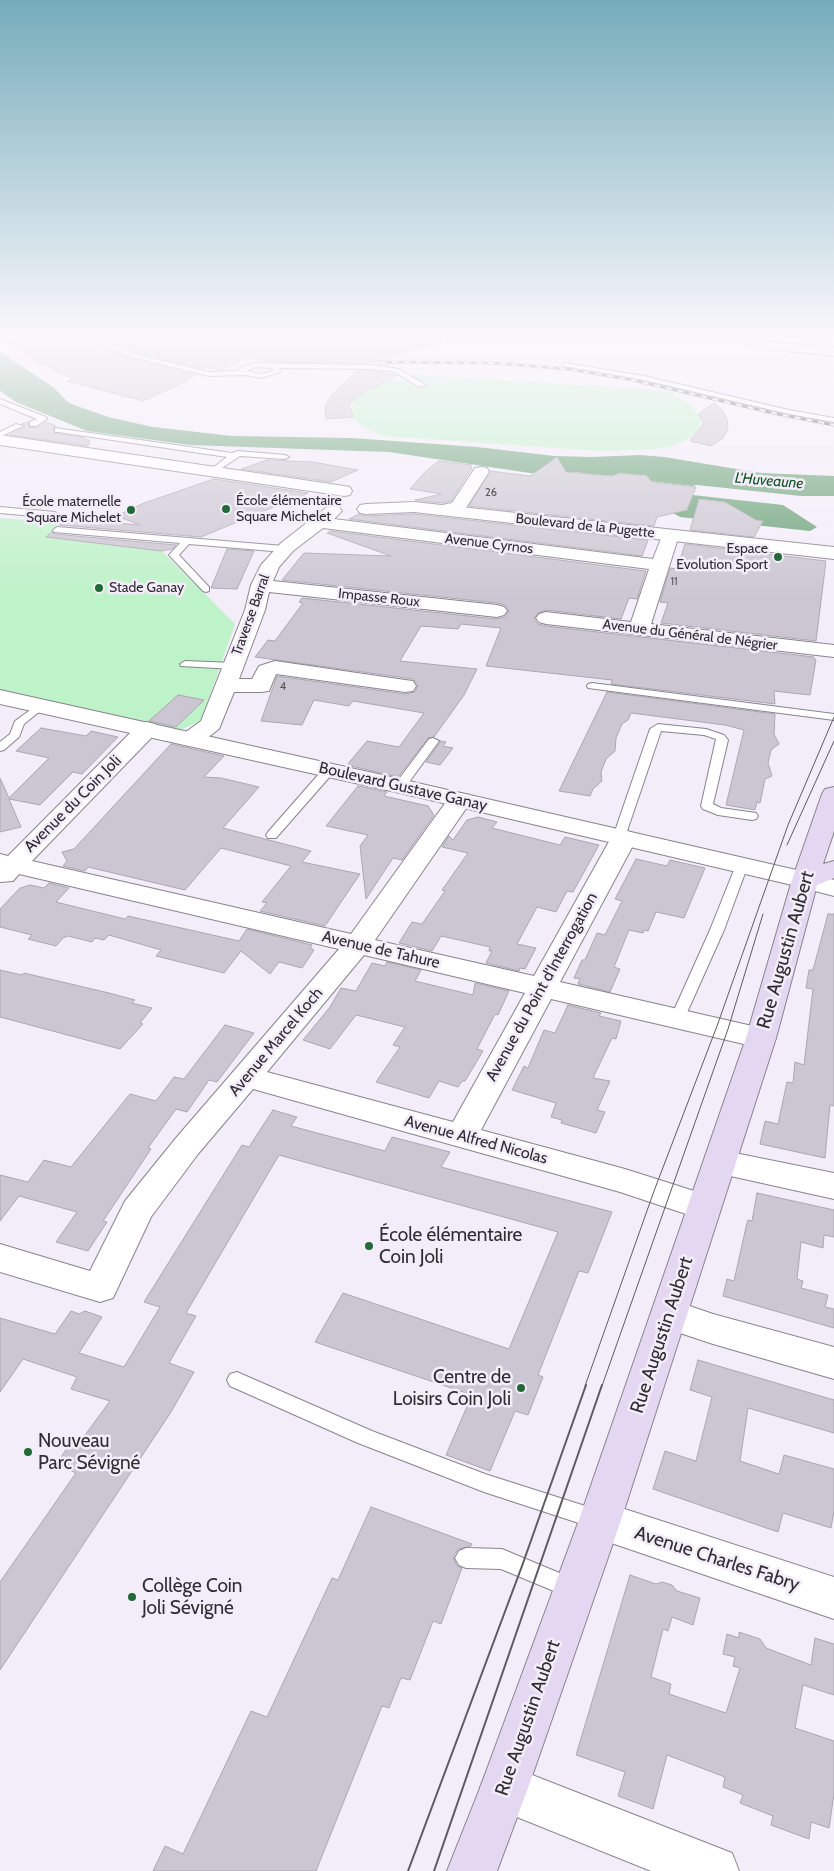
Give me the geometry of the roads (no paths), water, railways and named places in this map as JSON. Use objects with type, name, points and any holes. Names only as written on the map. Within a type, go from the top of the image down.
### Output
[{"type":"main road","name":"Rue Augustin Aubert","points":[[472,1871],[504,1788],[600,1520],[761,1038],[824,879],[834,794]]},
{"type":"street","points":[[0,440],[364,497]]},
{"type":"street","points":[[0,446],[310,492],[332,504],[351,511],[364,497]]},
{"type":"street","points":[[450,508],[481,472]]},
{"type":"street","name":"Traverse Barral","points":[[191,739],[211,724],[255,610],[261,585],[270,565],[284,549],[318,522],[332,504],[331,496],[364,497]]},
{"type":"street","name":"Boulevard de la Pugette","points":[[364,497],[670,535],[834,553]]},
{"type":"street","name":"Boulevard de la Pugette","points":[[450,508],[834,547]]},
{"type":"street","name":"Avenue Cyrnos","points":[[318,522],[660,565]]},
{"type":"street","points":[[639,629],[670,535]]},
{"type":"street","name":"Impasse Roux","points":[[261,585],[497,611]]},
{"type":"street","name":"Avenue du Général de Négrier","points":[[546,618],[834,651]]},
{"type":"street","points":[[230,675],[258,697],[266,670],[275,667],[405,686]]},
{"type":"street","name":"Boulevard Gustave Ganay","points":[[0,697],[400,786],[742,865],[824,879]]},
{"type":"street","name":"Avenue du Coin Joli","points":[[4,869],[147,729]]},
{"type":"street","name":"Avenue Marcel Koch","points":[[0,1258],[100,1288],[137,1210],[187,1146],[358,945],[460,800]]},
{"type":"street","name":"Avenue du Point d'Interrogation","points":[[461,1136],[622,837]]},
{"type":"street","name":"Avenue de Tahure","points":[[4,869],[542,986],[761,1038]]},
{"type":"street","name":"Avenue Alfred Nicolas","points":[[246,1077],[625,1181],[704,1207]]},
{"type":"street","points":[[720,1162],[834,1186]]},
{"type":"street","points":[[669,1314],[713,1329],[834,1364]]},
{"type":"street","name":"Avenue Charles Fabry","points":[[600,1520],[834,1598]]},
{"type":"street","points":[[504,1788],[714,1871]]},
{"type":"lane","points":[[0,435],[19,426]]},
{"type":"lane","points":[[58,430],[234,456]]},
{"type":"lane","points":[[213,472],[238,453],[285,457]]},
{"type":"lane","points":[[0,510],[55,515]]},
{"type":"lane","points":[[57,530],[284,549]]},
{"type":"lane","points":[[187,541],[174,555],[206,589]]},
{"type":"lane","points":[[185,664],[230,675]]},
{"type":"lane","points":[[592,686],[834,717]]},
{"type":"lane","points":[[0,748],[15,734],[19,723],[40,706]]},
{"type":"lane","points":[[622,837],[658,727],[706,732],[720,737],[722,740],[707,806],[718,811],[752,816]]},
{"type":"lane","points":[[400,786],[434,741]]},
{"type":"lane","points":[[272,835],[329,770]]},
{"type":"lane","points":[[678,1017],[717,930],[742,865]]},
{"type":"lane","points":[[237,1380],[365,1437],[466,1476],[600,1520]]},
{"type":"lane","points":[[466,1558],[502,1559],[574,1589]]},
{"type":"water","name":"L'Huveaune","points":[[71,424],[141,424],[232,436],[352,438],[477,447],[555,456],[640,455],[664,457],[761,473],[834,476],[834,496],[801,496],[692,486],[574,472],[570,476],[530,473],[389,452],[190,445],[87,431]]},
{"type":"water","points":[[692,495],[783,505],[817,527],[810,531],[680,517],[644,497]]},
{"type":"tram line","points":[[585,1386],[654,1191],[717,1026],[788,825],[834,717]]},
{"type":"tram line","points":[[787,845],[834,741]]},
{"type":"tram line","points":[[602,1386],[728,1029],[763,914]]},
{"type":"tram line","points":[[408,1871],[522,1566],[586,1385]]},
{"type":"tram line","points":[[434,1871],[602,1385]]},
{"type":"place","name":"École élémentaire Square Michelet","points":[[226,509]]},
{"type":"place","name":"École maternelle Square Michelet","points":[[131,510]]},
{"type":"place","name":"Espace Evolution Sport","points":[[778,557]]},
{"type":"place","name":"Stade Ganay","points":[[99,588]]},
{"type":"place","name":"École élémentaire Coin Joli","points":[[369,1246]]},
{"type":"place","name":"Centre de Loisirs Coin Joli","points":[[521,1388]]},
{"type":"place","name":"Nouveau Parc Sévigné","points":[[28,1452]]},
{"type":"place","name":"Collège Coin Joli Sévigné","points":[[132,1597]]}]
